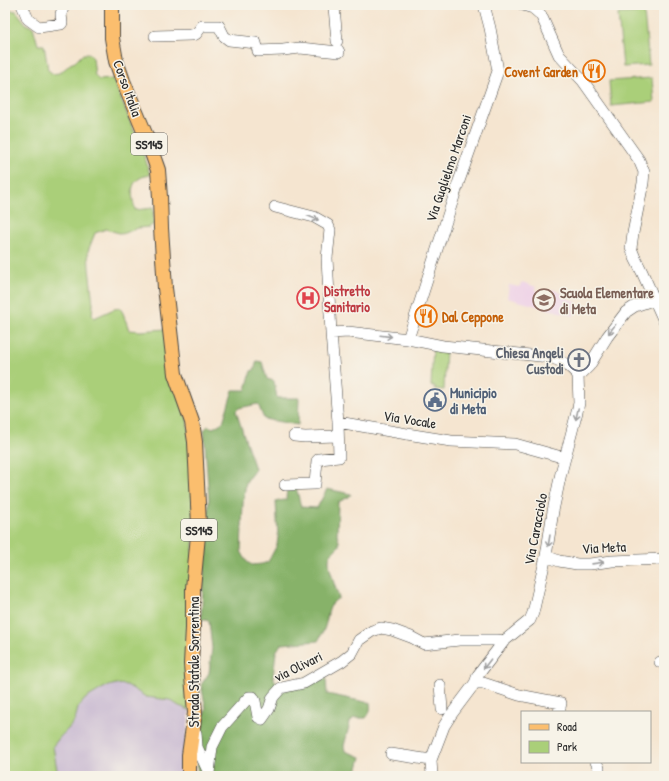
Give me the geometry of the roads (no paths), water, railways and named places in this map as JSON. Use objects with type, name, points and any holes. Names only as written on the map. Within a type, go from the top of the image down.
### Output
[{"type":"main road","name":"Corso Italia","points":[[112,5],[112,38],[116,61],[158,170],[165,288]]},
{"type":"main road","name":"Strada Statale Sorrentina","points":[[165,288],[175,374],[192,422],[195,442],[199,525],[193,588],[191,664],[195,713],[189,755],[189,776]]},
{"type":"street","points":[[22,5],[28,19],[39,27],[61,24],[61,14],[64,5]]},
{"type":"street","points":[[484,5],[490,5]]},
{"type":"street","name":"Via Guglielmo Marconi","points":[[408,339],[459,181],[498,71],[484,5]]},
{"type":"street","points":[[523,5],[533,8],[541,15],[559,55],[583,81],[639,160],[644,172],[631,248],[642,272],[659,298],[664,321]]},
{"type":"street","points":[[155,36],[192,35],[196,34],[202,26],[219,26],[224,36],[229,40],[256,43],[258,50],[338,48],[334,6]]},
{"type":"street","points":[[275,207],[314,217],[328,225],[330,230],[327,258],[340,457],[318,459],[316,461],[315,484],[285,485]]},
{"type":"street","points":[[331,333],[348,332],[408,339],[443,346],[550,357],[565,363],[578,375],[589,366],[607,337],[626,312],[635,306],[659,298]]},
{"type":"street","name":"Via Caracciolo","points":[[432,776],[431,760],[444,726],[504,641],[530,620],[533,613],[546,556],[553,512],[579,403],[578,375]]},
{"type":"street","name":"Via Vocale","points":[[338,422],[451,440],[515,444],[565,458]]},
{"type":"street","points":[[294,436],[338,436]]},
{"type":"street","name":"Via Meta","points":[[546,556],[559,561],[577,564],[664,559]]},
{"type":"street","name":"via Olivari","points":[[195,713],[197,747],[209,773],[212,747],[222,726],[249,697],[253,697],[258,717],[262,719],[269,709],[273,697],[280,688],[304,683],[342,661],[352,653],[360,640],[372,630],[381,628],[392,630],[411,636],[424,644],[459,640],[504,641]]},
{"type":"street","points":[[475,683],[483,683],[519,695],[561,703],[559,711]]},
{"type":"street","points":[[440,685],[442,709]]},
{"type":"street","points":[[391,754],[431,760]]},
{"type":"street","points":[[596,763],[599,768],[596,776]]},
{"type":"place","name":"Covent Garden","points":[[594,71]]},
{"type":"place","name":"Distretto Sanitario","points":[[308,298]]},
{"type":"place","name":"Scuola Elementare di Meta","points":[[544,300]]},
{"type":"place","name":"Dal Ceppone","points":[[426,316]]},
{"type":"place","name":"Chiesa Angeli Custodi","points":[[579,360]]},
{"type":"place","name":"Municipio di Meta","points":[[435,400]]}]
